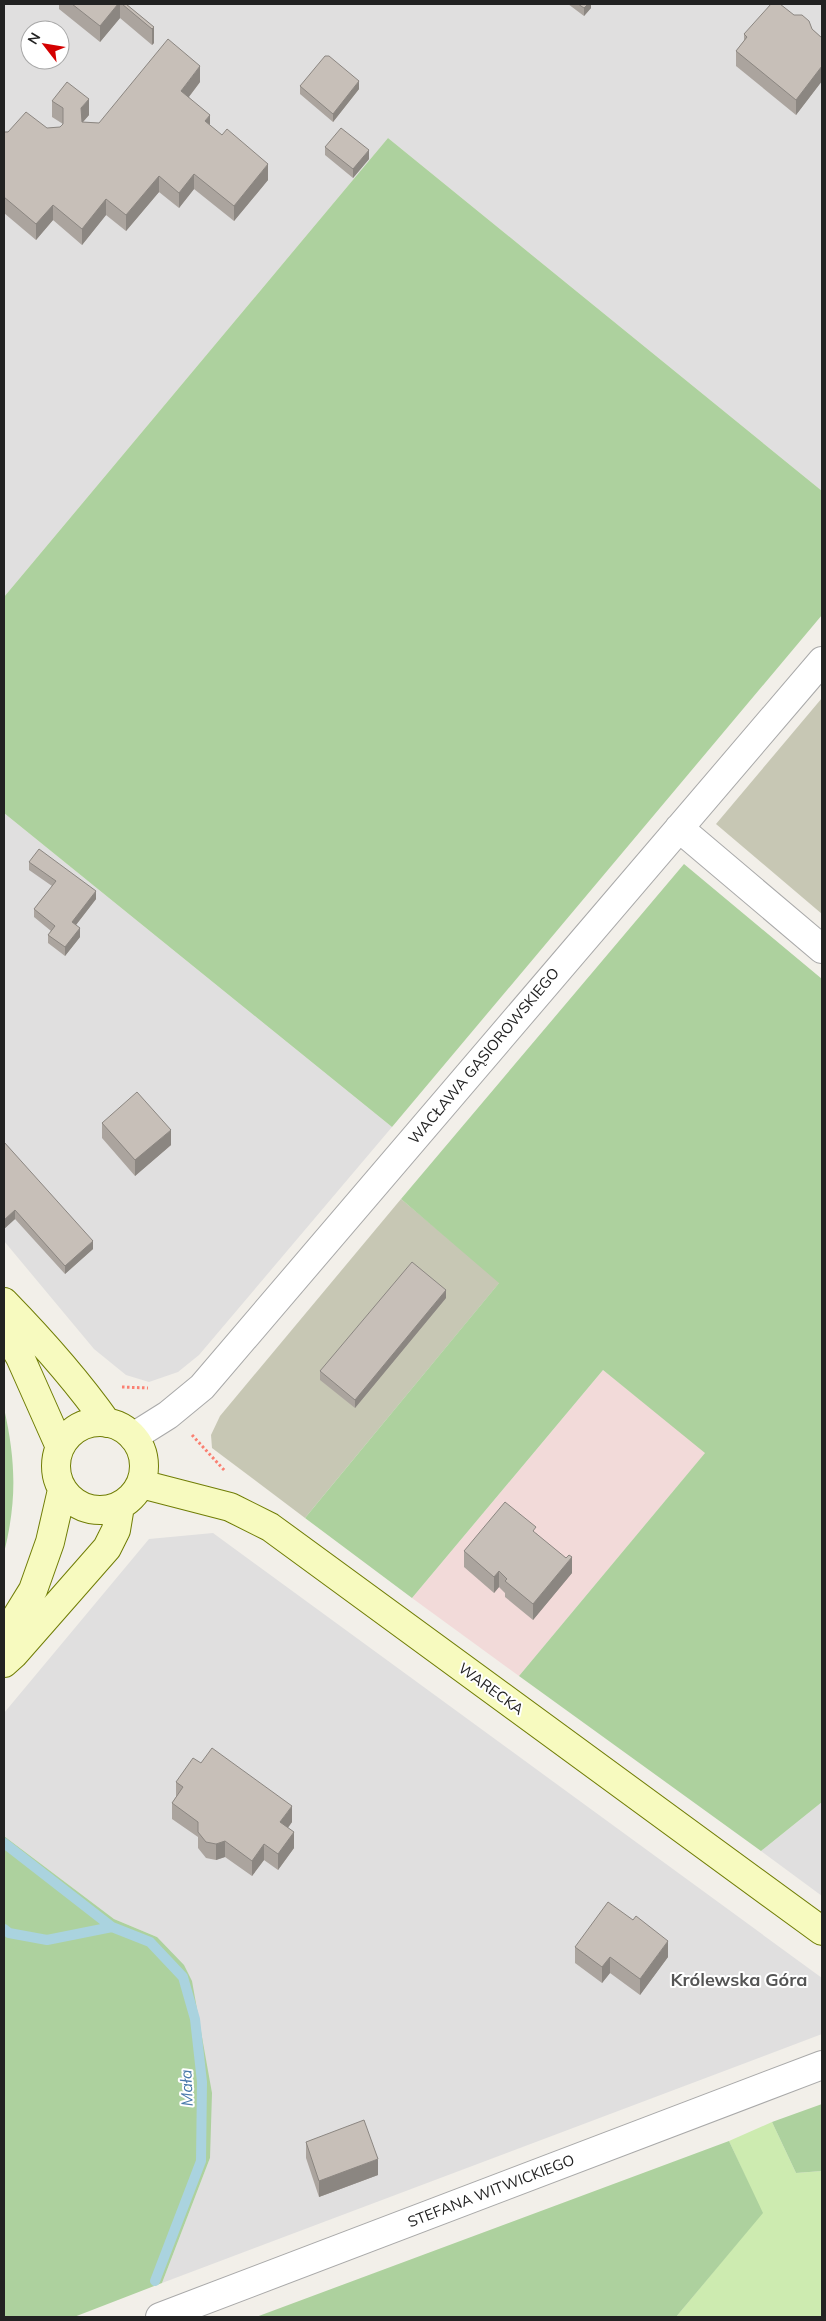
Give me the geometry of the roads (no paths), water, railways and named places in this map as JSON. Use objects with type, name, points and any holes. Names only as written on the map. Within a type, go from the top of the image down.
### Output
[{"type":"street","name":"WACŁAWA GĄSIOROWSKIEGO","points":[[133,1437],[168,1415],[202,1387],[822,661]]},
{"type":"street","points":[[679,828],[822,949]]},
{"type":"street","points":[[4,1302],[82,1386],[107,1422]]},
{"type":"street","points":[[4,1329],[20,1358],[60,1447]]},
{"type":"street","points":[[98,1421],[107,1422],[122,1428],[133,1437],[144,1456],[144,1470],[141,1484],[133,1496],[120,1506],[105,1510],[90,1510],[75,1503],[62,1490],[57,1478],[56,1462],[60,1447],[69,1434],[83,1425],[98,1421]]},
{"type":"street","name":"WARECKA","points":[[141,1484],[230,1507],[270,1527],[822,1931]]},
{"type":"street","points":[[4,1637],[33,1590],[50,1542],[62,1490]]},
{"type":"street","points":[[4,1663],[107,1548],[116,1530],[120,1506]]},
{"type":"street","name":"STEFANA WITWICKIEGO","points":[[160,2317],[822,2065]]},
{"type":"waterway","name":"Mała","points":[[4,1843],[112,1927]]},
{"type":"waterway","name":"Mała","points":[[4,1929],[9,1933],[47,1940],[112,1927],[150,1942],[183,1977],[195,2019],[202,2082],[201,2161],[155,2281]]},
{"type":"district","name":"Królewska Góra","points":[[739,1980]]}]
